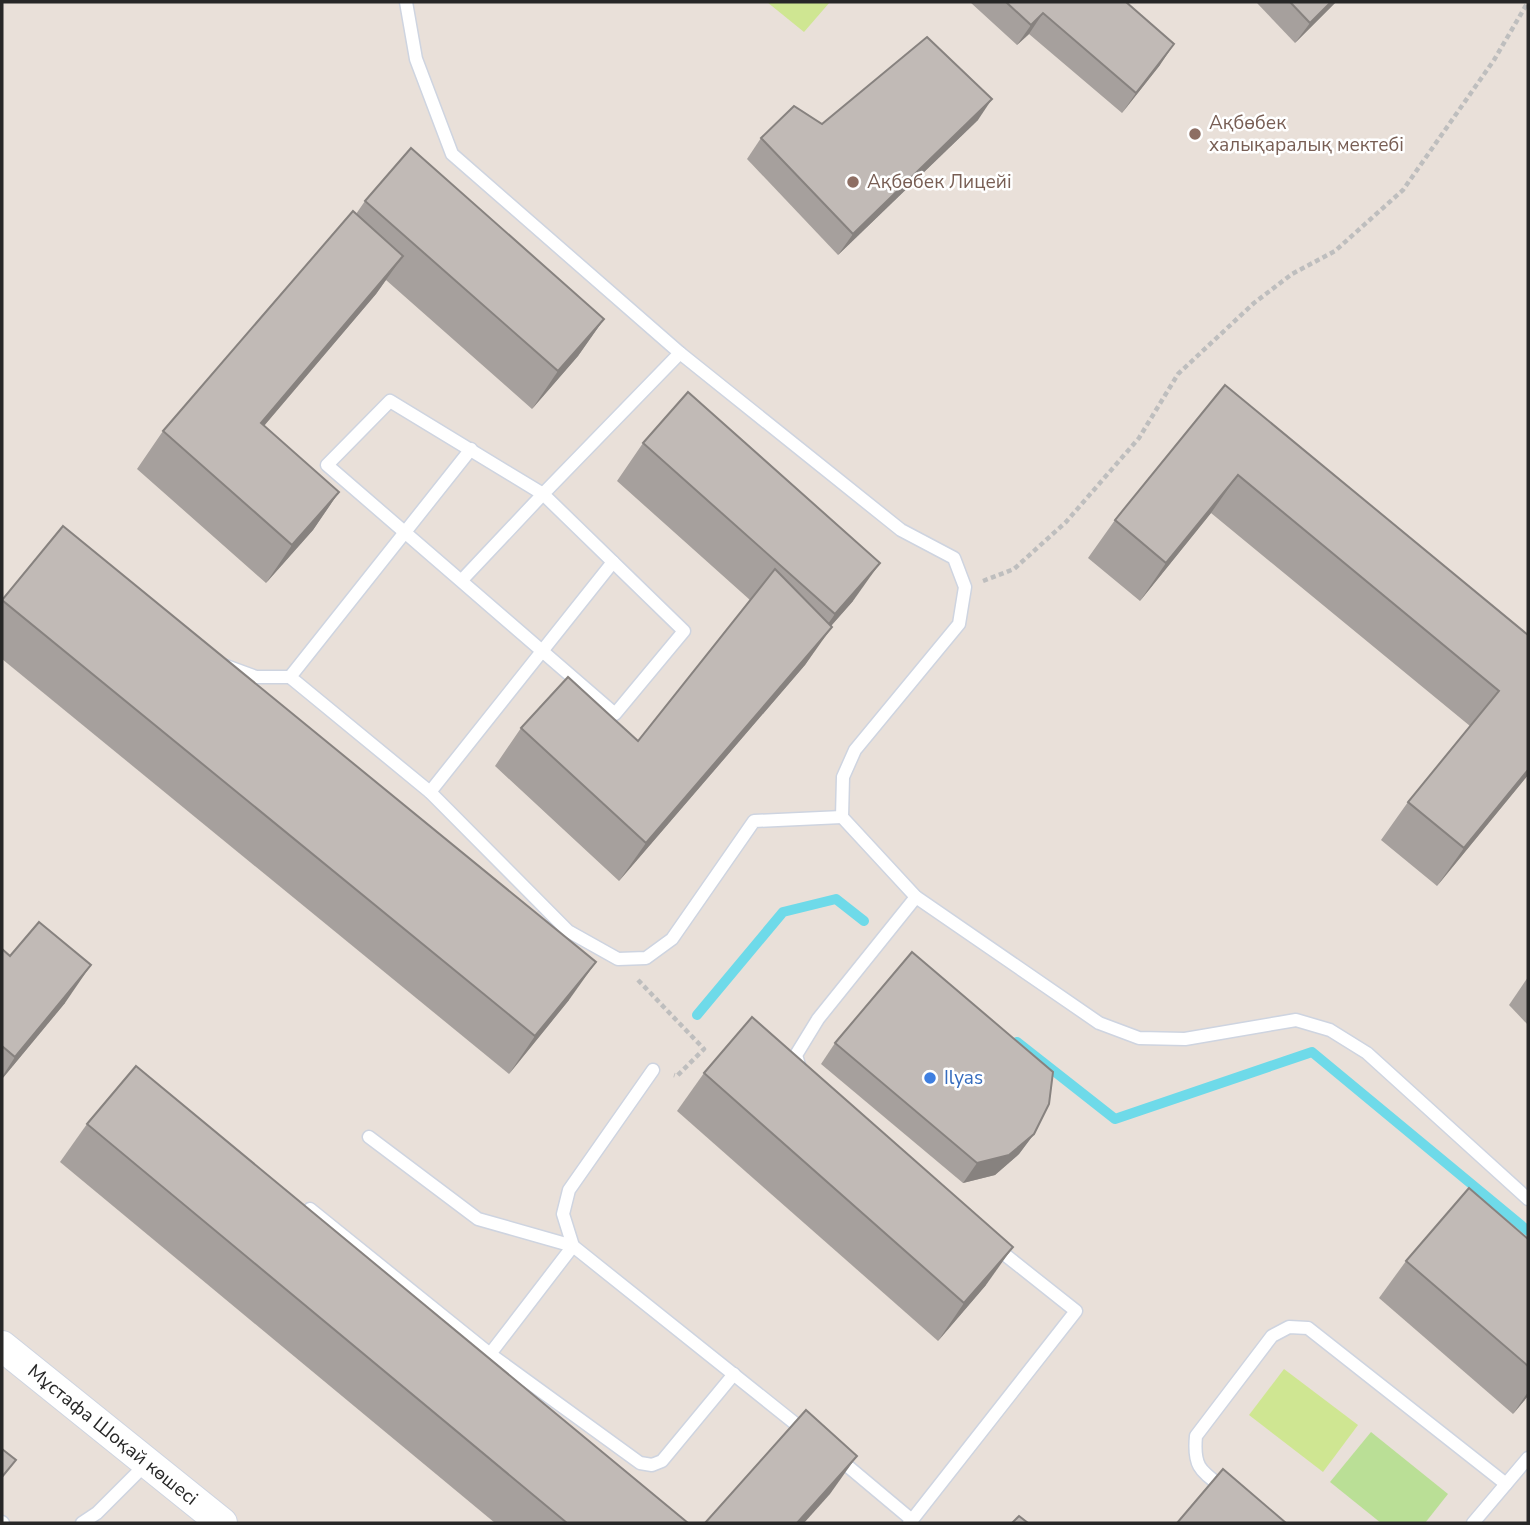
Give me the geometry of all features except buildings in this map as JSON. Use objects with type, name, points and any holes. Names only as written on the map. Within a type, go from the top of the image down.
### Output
[{"type":"street","name":"Мұстафа Шоқай көшесі","points":[[2,1346],[222,1523]]},
{"type":"lane","points":[[406,2],[416,59],[452,154],[680,353],[901,530],[954,558],[965,587],[959,624],[855,750],[844,777],[842,817],[916,897],[1099,1023],[1139,1038],[1185,1039],[1296,1020],[1330,1030],[1367,1052],[1528,1199]]},
{"type":"lane","points":[[461,581],[680,353]]},
{"type":"lane","points":[[390,401],[543,494],[684,631],[615,715],[327,465],[390,401]]},
{"type":"lane","points":[[290,677],[471,449]]},
{"type":"lane","points":[[430,792],[613,562]]},
{"type":"lane","points":[[213,661],[256,677],[290,677],[430,792],[568,931],[618,959],[646,958],[672,939],[754,821],[842,817]]},
{"type":"lane","points":[[807,1089],[796,1055],[818,1018],[916,897]]},
{"type":"lane","points":[[573,1246],[563,1214],[569,1190],[653,1070]]},
{"type":"lane","points":[[369,1137],[478,1219],[573,1246],[822,1445],[911,1521],[1076,1311],[988,1242]]},
{"type":"lane","points":[[310,1209],[490,1354],[640,1463],[652,1465],[662,1461],[734,1374]]},
{"type":"lane","points":[[490,1354],[573,1246]]},
{"type":"lane","points":[[1241,1500],[1200,1470],[1194,1454],[1196,1436],[1272,1336],[1289,1327],[1308,1328],[1506,1484]]},
{"type":"lane","points":[[1474,1523],[1528,1458]]},
{"type":"lane","points":[[82,1523],[97,1513],[147,1462]]},
{"type":"path","points":[[965,587],[1014,569],[1023,562],[1066,522],[1139,438],[1178,374],[1254,303],[1292,274],[1335,251],[1404,190],[1494,60],[1528,2]]},
{"type":"path","points":[[618,959],[704,1049],[677,1076],[653,1070]]},
{"type":"green space","points":[[767,2],[830,2],[804,32]]},
{"type":"green space","points":[[1284,1369],[1358,1425],[1323,1472],[1249,1415]]},
{"type":"green space","points":[[1371,1432],[1448,1494],[1425,1523],[1381,1523],[1330,1482]]},
{"type":"waterway","points":[[697,1015],[783,912],[836,899],[864,921]]},
{"type":"waterway","points":[[1017,1042],[1115,1119],[1312,1052],[1528,1231]]},
{"type":"place","name":"Ақбөбек халықаралық мектебі","points":[[1195,134]]},
{"type":"place","name":"Ақбөбек Лицейі","points":[[853,182]]},
{"type":"place","name":"Ilyas","points":[[930,1078]]}]
